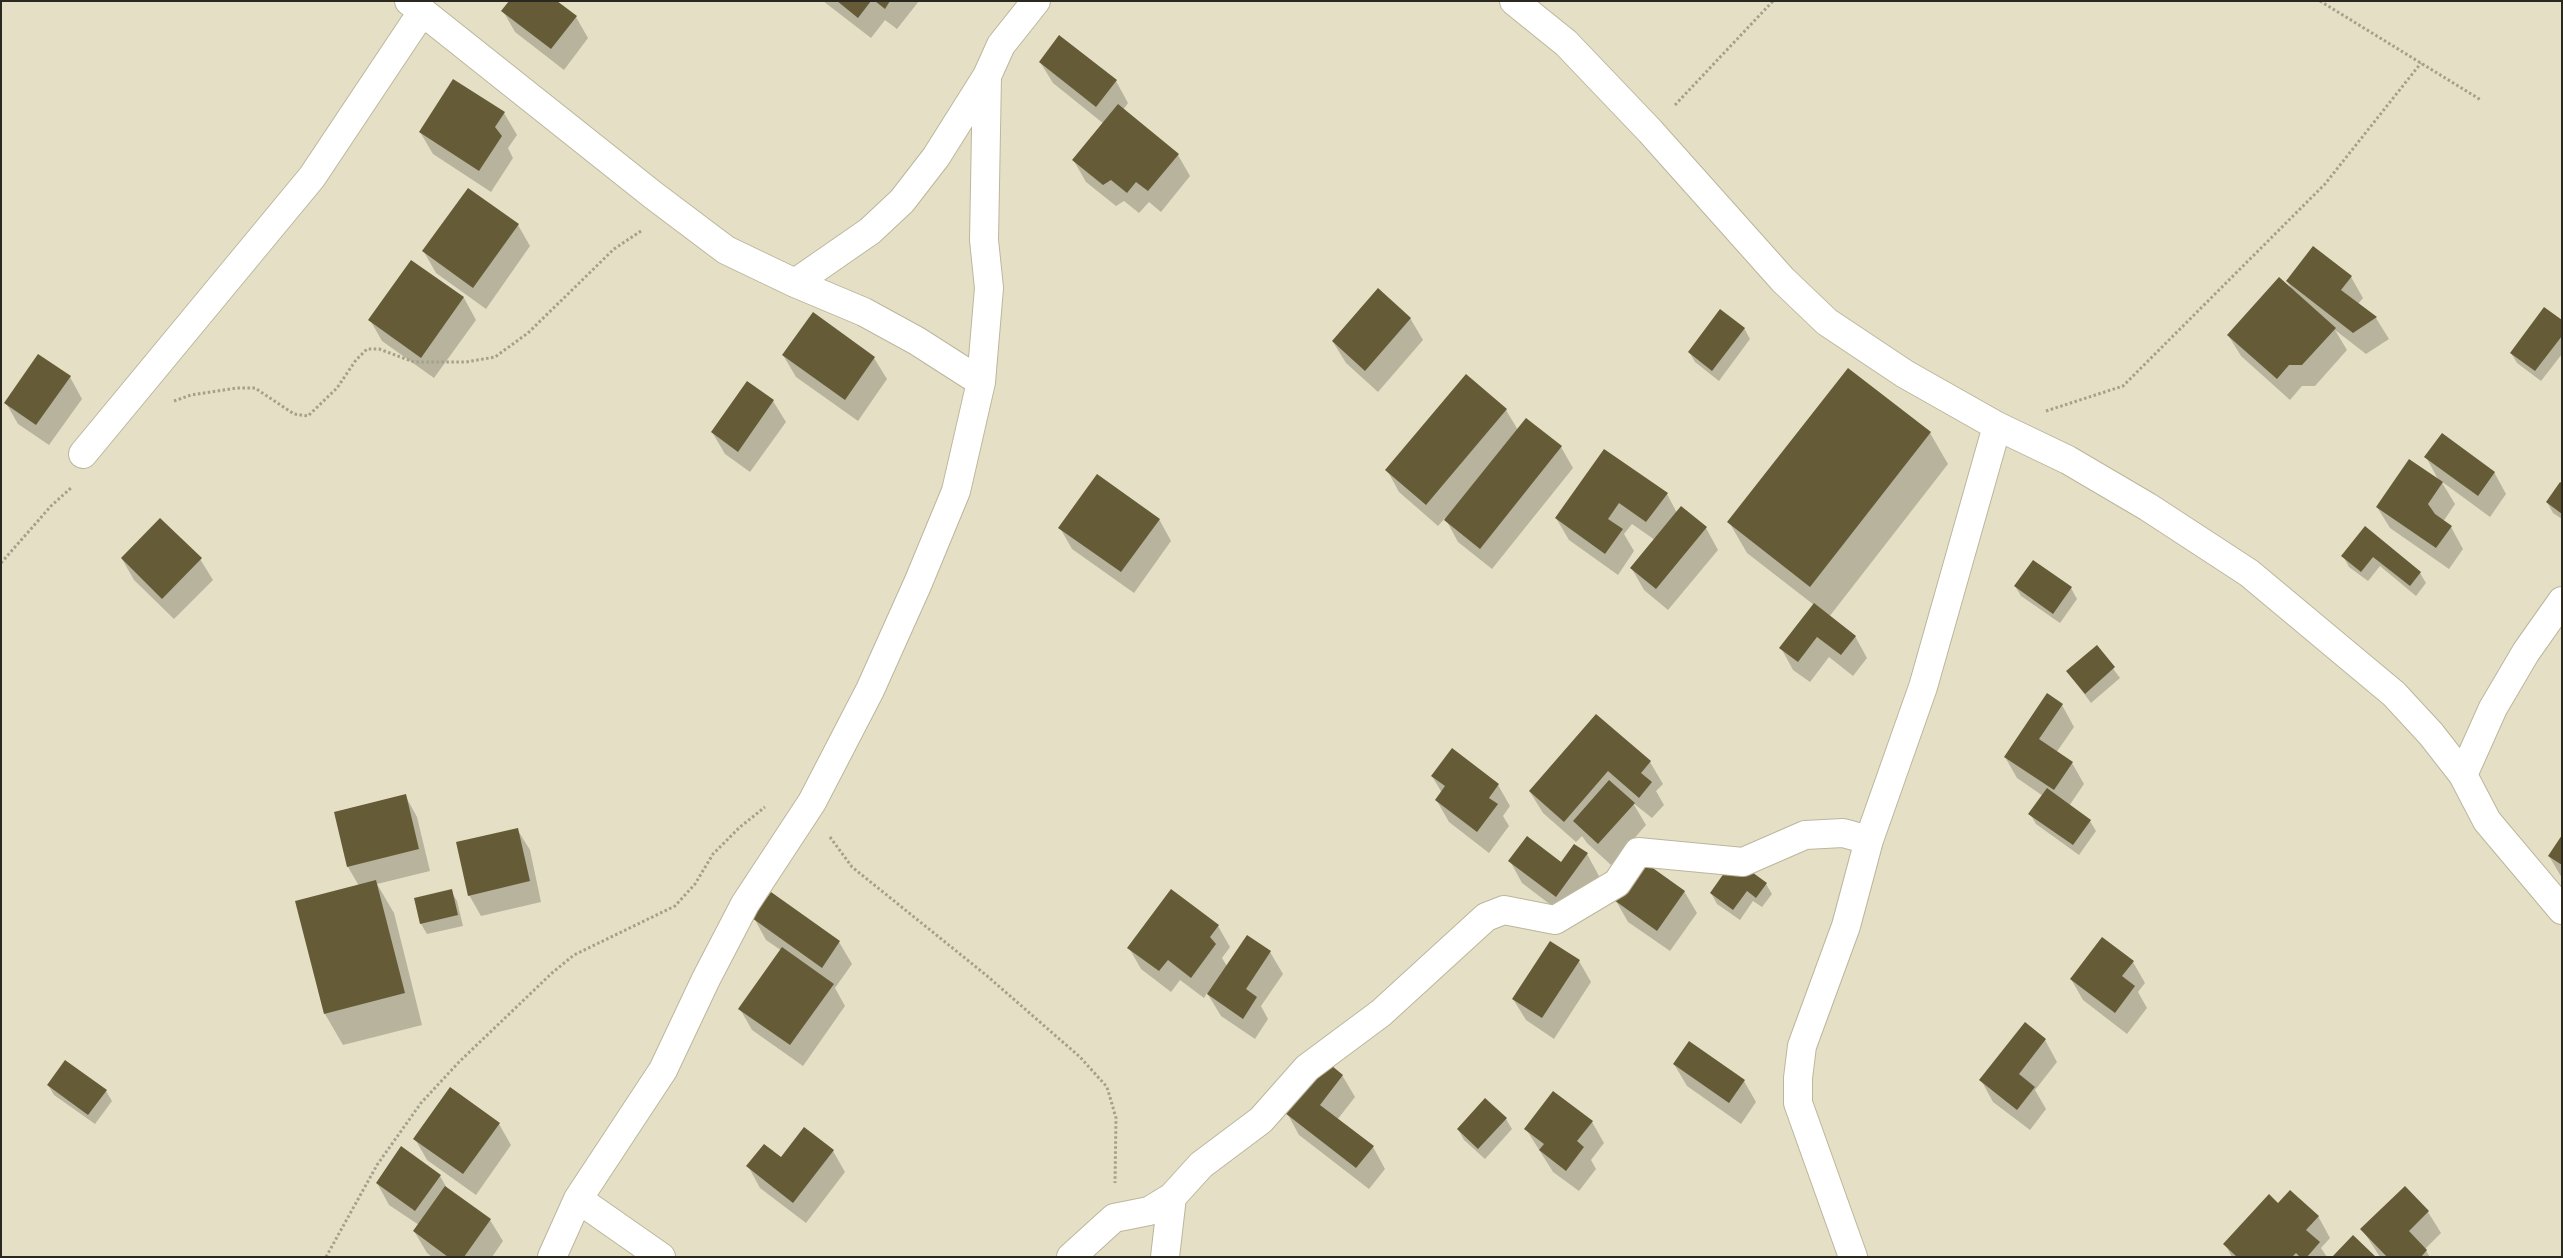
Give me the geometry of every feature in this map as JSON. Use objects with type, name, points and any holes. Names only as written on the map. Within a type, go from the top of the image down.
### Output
[{"type":"street","points":[[795,283],[870,231],[902,201],[936,157],[987,76],[1001,45],[1036,1]]},
{"type":"street","points":[[1514,1],[1566,43],[1650,131],[1782,280],[1827,322],[1905,374],[1997,426],[2068,460],[2148,507],[2249,574],[2394,694],[2431,734],[2463,775],[2487,821],[2562,910]]},
{"type":"street","points":[[83,454],[312,177],[414,24],[417,7],[726,250],[795,283],[864,312],[918,341],[981,382]]},
{"type":"street","points":[[552,1257],[578,1199],[663,1070],[706,979],[745,904],[812,802],[870,690],[956,491],[981,382],[989,288],[984,240],[987,76]]},
{"type":"street","points":[[1853,1257],[1798,1103],[1798,1078],[1802,1046],[1846,926],[1869,840],[1923,686],[1997,426]]},
{"type":"street","points":[[2463,775],[2493,708],[2526,652],[2562,601]]},
{"type":"street","points":[[1071,1257],[1114,1218],[1148,1211],[1172,1197],[1201,1165],[1261,1120],[1307,1068],[1381,1013],[1486,917],[1504,910],[1555,920],[1617,883],[1638,852],[1743,862],[1805,835],[1843,833],[1869,840]]},
{"type":"street","points":[[1165,1257],[1172,1197]]},
{"type":"street","points":[[578,1199],[661,1257]]},
{"type":"path","points":[[1650,131],[1773,1]]},
{"type":"path","points":[[2320,1],[2482,100]]},
{"type":"path","points":[[1997,426],[2123,386],[2325,184],[2421,63]]},
{"type":"path","points":[[170,403],[192,396],[237,388],[255,388],[294,414],[308,416],[337,388],[356,360],[367,349],[379,348],[414,362],[466,362],[495,357],[528,334],[614,249],[638,232],[678,214]]},
{"type":"path","points":[[1,563],[51,506],[72,486]]},
{"type":"path","points":[[812,802],[825,831],[852,867],[986,975],[1080,1057],[1107,1088],[1116,1118],[1114,1218]]},
{"type":"path","points":[[326,1257],[377,1165],[420,1103],[458,1062],[552,973],[574,955],[675,906],[695,884],[713,854],[740,827],[768,804]]},
{"type":"building","points":[[509,1],[557,1],[577,16],[551,49],[501,11]]},
{"type":"building","points":[[837,1],[871,1],[858,18]]},
{"type":"building","points":[[875,1],[890,1],[885,9]]},
{"type":"building","points":[[1059,35],[1117,80],[1096,107],[1039,62]]},
{"type":"building","points":[[453,79],[505,112],[495,127],[502,136],[479,171],[419,132]]},
{"type":"building","points":[[1118,104],[1179,154],[1148,191],[1136,182],[1127,193],[1111,180],[1103,185],[1072,160]]},
{"type":"building","points":[[468,188],[519,224],[473,288],[422,251]]},
{"type":"building","points":[[2313,246],[2352,276],[2341,290],[2377,317],[2353,333],[2286,281]]},
{"type":"building","points":[[411,260],[464,297],[421,358],[368,320]]},
{"type":"building","points":[[2279,277],[2336,328],[2302,365],[2289,365],[2277,379],[2227,335]]},
{"type":"building","points":[[1378,288],[1411,318],[1365,371],[1332,341]]},
{"type":"building","points":[[2544,307],[2562,320],[2562,336],[2535,371],[2510,353]]},
{"type":"building","points":[[1720,309],[1745,328],[1712,371],[1688,352]]},
{"type":"building","points":[[813,312],[875,357],[845,400],[782,355]]},
{"type":"building","points":[[38,354],[71,376],[36,425],[4,403]]},
{"type":"building","points":[[1848,368],[1931,432],[1810,587],[1727,522]]},
{"type":"building","points":[[1466,374],[1507,409],[1426,505],[1385,470]]},
{"type":"building","points":[[747,381],[774,400],[738,452],[711,432]]},
{"type":"building","points":[[1526,418],[1562,446],[1480,549],[1444,520]]},
{"type":"building","points":[[2442,433],[2495,472],[2478,496],[2424,457]]},
{"type":"building","points":[[1604,449],[1668,493],[1646,522],[1619,503],[1608,519],[1623,529],[1605,554],[1555,518]]},
{"type":"building","points":[[2409,459],[2443,482],[2428,504],[2435,514],[2452,526],[2436,548],[2376,507]]},
{"type":"building","points":[[1097,474],[1160,519],[1121,572],[1058,528]]},
{"type":"building","points":[[2560,482],[2562,483],[2562,514],[2546,502]]},
{"type":"building","points":[[1681,506],[1707,527],[1656,589],[1630,568]]},
{"type":"building","points":[[160,518],[202,558],[162,599],[121,558]]},
{"type":"building","points":[[2365,526],[2421,572],[2410,586],[2373,557],[2361,572],[2341,556]]},
{"type":"building","points":[[2033,560],[2072,587],[2053,614],[2014,586]]},
{"type":"building","points":[[1814,603],[1856,636],[1841,655],[1817,637],[1798,662],[1779,648]]},
{"type":"building","points":[[2097,645],[2115,667],[2085,694],[2066,671]]},
{"type":"building","points":[[2047,693],[2063,704],[2039,739],[2073,762],[2054,790],[2004,757]]},
{"type":"building","points":[[1596,714],[1651,761],[1641,773],[1652,782],[1639,798],[1608,771],[1564,822],[1529,791]]},
{"type":"building","points":[[1452,748],[1499,784],[1489,798],[1498,804],[1477,832],[1435,800],[1445,786],[1431,776]]},
{"type":"building","points":[[1609,780],[1635,803],[1598,844],[1573,821]]},
{"type":"building","points":[[2047,788],[2091,820],[2073,845],[2028,814]]},
{"type":"building","points":[[406,794],[419,849],[347,867],[334,812]]},
{"type":"building","points":[[518,828],[530,881],[468,896],[456,842]]},
{"type":"building","points":[[2562,835],[2562,865],[2548,856]]},
{"type":"building","points":[[1527,836],[1561,862],[1574,844],[1588,853],[1556,897],[1508,861]]},
{"type":"building","points":[[1734,859],[1767,883],[1756,898],[1747,891],[1733,910],[1710,893]]},
{"type":"building","points":[[1643,861],[1685,891],[1657,931],[1614,900]]},
{"type":"building","points":[[376,880],[405,993],[324,1014],[295,901]]},
{"type":"building","points":[[452,889],[458,915],[420,924],[414,898]]},
{"type":"building","points":[[1171,889],[1219,925],[1210,937],[1216,944],[1191,978],[1168,960],[1159,971],[1127,948]]},
{"type":"building","points":[[771,892],[840,941],[822,968],[752,918]]},
{"type":"building","points":[[1247,935],[1271,951],[1246,989],[1257,997],[1243,1019],[1207,994]]},
{"type":"building","points":[[2102,937],[2134,961],[2122,976],[2135,986],[2115,1013],[2070,979]]},
{"type":"building","points":[[1550,941],[1580,960],[1542,1018],[1512,999]]},
{"type":"building","points":[[782,947],[834,984],[790,1045],[738,1009]]},
{"type":"building","points":[[2025,1022],[2046,1039],[2019,1074],[2035,1087],[2017,1110],[1979,1080]]},
{"type":"building","points":[[1689,1041],[1745,1080],[1729,1103],[1673,1064]]},
{"type":"building","points":[[65,1060],[107,1090],[88,1115],[47,1085]]},
{"type":"building","points":[[1326,1061],[1343,1075],[1320,1105],[1374,1146],[1356,1168],[1285,1113]]},
{"type":"building","points":[[450,1087],[500,1123],[463,1174],[413,1139]]},
{"type":"building","points":[[1553,1091],[1593,1121],[1577,1141],[1584,1147],[1566,1171],[1539,1150],[1544,1144],[1524,1129]]},
{"type":"building","points":[[1485,1098],[1507,1118],[1478,1149],[1457,1129]]},
{"type":"building","points":[[804,1127],[834,1150],[793,1203],[746,1166],[764,1144],[781,1157]]},
{"type":"building","points":[[401,1146],[441,1175],[415,1211],[376,1183]]},
{"type":"building","points":[[445,1186],[491,1219],[464,1257],[448,1257],[413,1231]]},
{"type":"building","points":[[2405,1186],[2429,1211],[2409,1231],[2427,1250],[2421,1257],[2387,1257],[2360,1229]]},
{"type":"building","points":[[2290,1190],[2319,1216],[2306,1230],[2320,1242],[2307,1257],[2300,1257],[2296,1253],[2292,1257],[2237,1257],[2223,1244],[2269,1194],[2278,1203]]},
{"type":"building","points":[[2353,1235],[2376,1257],[2332,1257]]}]
